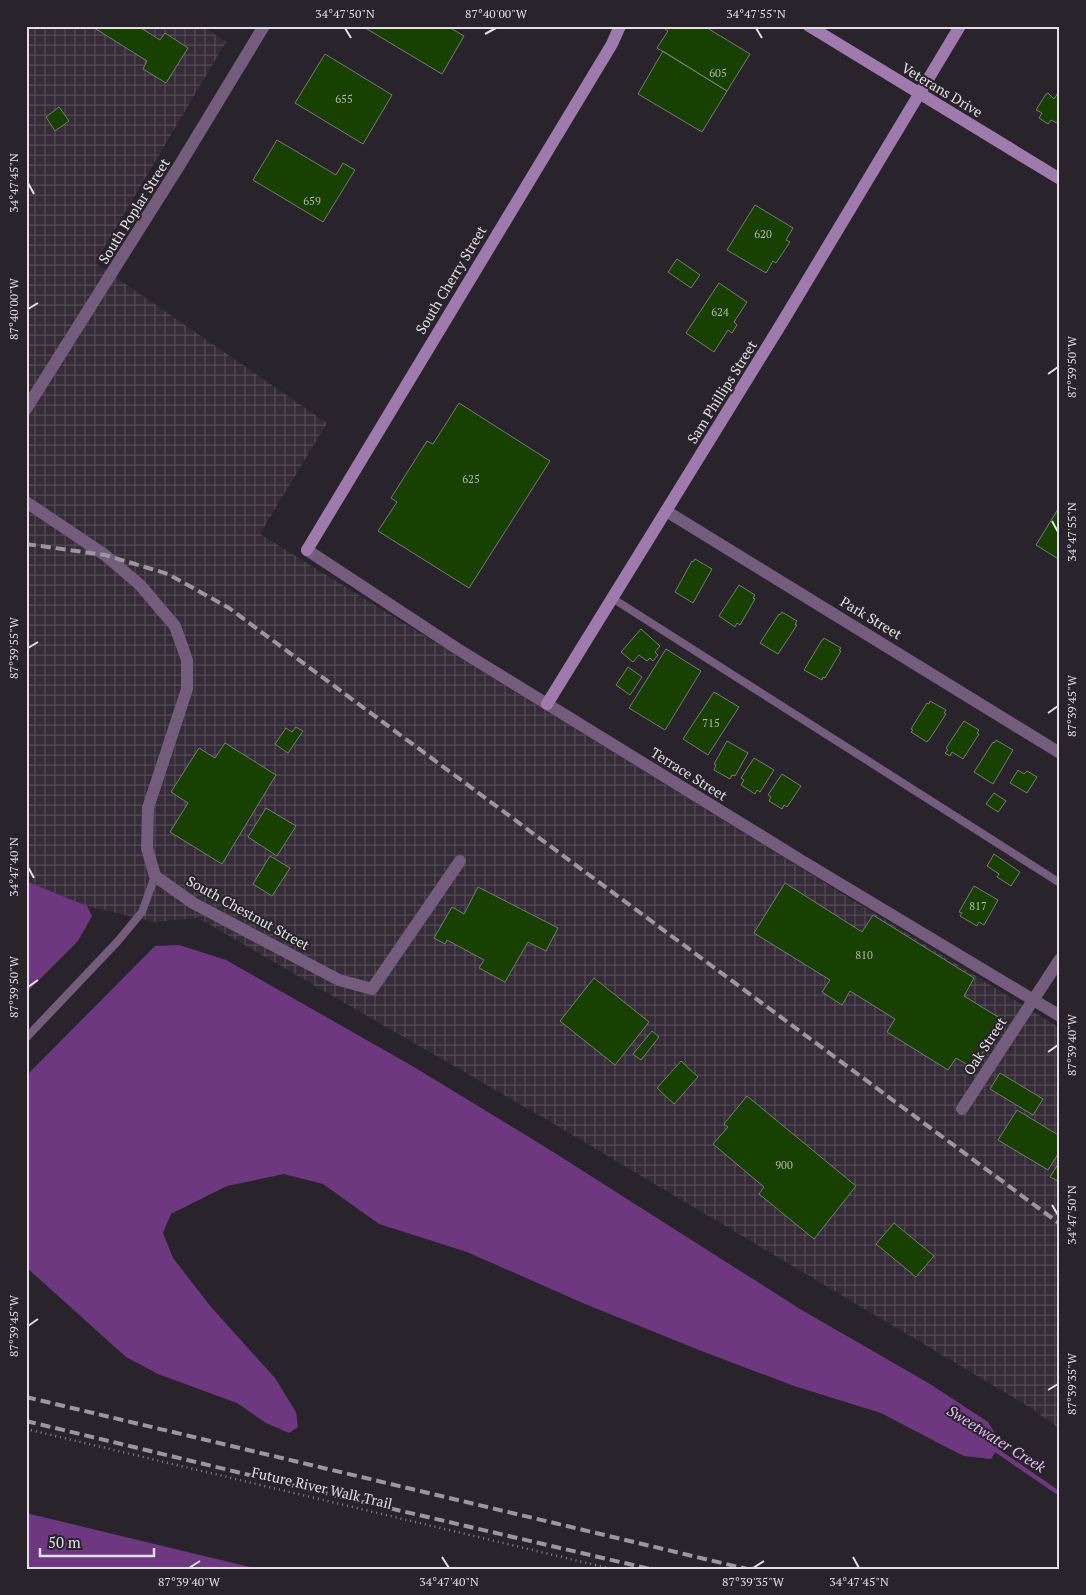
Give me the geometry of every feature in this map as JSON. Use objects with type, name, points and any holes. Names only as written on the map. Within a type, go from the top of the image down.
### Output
[{"type":"street","name":"South Poplar Street","points":[[26,410],[180,166],[264,26]]},
{"type":"street","name":"South Cherry Street","points":[[307,550],[612,44],[620,26]]},
{"type":"street","name":"Veterans Drive","points":[[809,26],[1060,179]]},
{"type":"street","points":[[920,94],[960,26]]},
{"type":"street","name":"Sam Phillips Street","points":[[547,704],[783,321],[920,94]]},
{"type":"street","points":[[26,502],[105,555],[140,585],[175,626],[187,660],[187,689],[148,808],[147,848],[155,876]]},
{"type":"street","name":"Park Street","points":[[666,511],[1060,752]]},
{"type":"street","name":"Terrace Street","points":[[307,550],[456,648],[802,861],[1060,1016]]},
{"type":"street","name":"South Chestnut Street","points":[[155,876],[193,903],[339,980],[372,989],[460,861]]},
{"type":"street","name":"Oak Street","points":[[962,1109],[1060,959]]},
{"type":"lane","points":[[612,598],[1060,883]]},
{"type":"lane","points":[[26,1038],[118,941],[142,912],[155,876]]},
{"type":"path","name":"Future River Walk Trail","points":[[26,1429],[612,1569]]},
{"type":"shaded area","points":[[26,26],[202,26],[226,42],[95,263],[327,423],[260,534],[1060,1028],[1060,1429],[1031,1408],[554,1124],[198,918],[155,922],[87,906],[26,881]]},
{"type":"water","points":[[26,881],[87,906],[92,916],[78,941],[26,993]]},
{"type":"water","points":[[179,945],[226,960],[414,1067],[550,1150],[800,1309],[930,1384],[988,1422],[1001,1443],[991,1459],[964,1456],[881,1413],[794,1386],[585,1304],[467,1252],[379,1224],[323,1184],[284,1174],[227,1186],[171,1214],[163,1233],[173,1258],[211,1307],[275,1378],[296,1412],[298,1427],[289,1433],[266,1423],[237,1403],[158,1374],[126,1357],[26,1267],[26,1076],[155,946]]},
{"type":"water","points":[[26,1513],[258,1569],[26,1569]]},
{"type":"building","points":[[91,26],[138,26],[160,40],[165,33],[188,48],[166,83],[143,69],[147,61]]},
{"type":"building","points":[[362,26],[447,26],[464,36],[442,74]]},
{"type":"building","points":[[667,26],[704,26],[750,54],[727,91],[657,48],[668,31],[665,29]]},
{"type":"building","points":[[663,51],[727,91],[702,132],[638,94]]},
{"type":"building","points":[[325,54],[392,95],[363,144],[295,103]]},
{"type":"building","points":[[1060,90],[1060,119],[1057,123],[1051,120],[1048,124],[1039,118],[1042,113],[1036,110],[1046,94],[1048,93],[1054,99]]},
{"type":"building","points":[[59,107],[69,121],[55,131],[46,117]]},
{"type":"building","points":[[277,140],[336,175],[343,163],[355,170],[323,222],[253,180]]},
{"type":"building","points":[[755,205],[793,228],[786,240],[790,242],[776,263],[773,261],[766,273],[727,250]]},
{"type":"building","points":[[677,259],[700,275],[691,288],[668,272]]},
{"type":"building","points":[[719,283],[747,302],[734,322],[737,325],[732,333],[728,330],[714,352],[686,333]]},
{"type":"building","points":[[459,403],[550,461],[469,588],[378,531],[397,502],[391,498],[427,441],[433,444]]},
{"type":"building","points":[[1060,506],[1060,560],[1036,545]]},
{"type":"building","points":[[695,559],[712,569],[693,603],[675,592],[692,561]]},
{"type":"building","points":[[739,585],[755,595],[753,598],[755,599],[740,625],[737,623],[735,627],[719,616]]},
{"type":"building","points":[[782,612],[797,621],[795,625],[797,625],[778,654],[760,643]]},
{"type":"building","points":[[641,629],[660,646],[655,652],[658,655],[653,661],[650,658],[647,661],[639,655],[633,662],[621,652]]},
{"type":"building","points":[[824,638],[841,648],[839,650],[841,651],[822,680],[804,670]]},
{"type":"building","points":[[666,649],[701,671],[665,730],[629,708]]},
{"type":"building","points":[[628,667],[642,677],[630,695],[616,685]]},
{"type":"building","points":[[714,692],[739,707],[708,755],[683,739]]},
{"type":"building","points":[[930,701],[946,710],[944,713],[946,714],[927,742],[911,732],[913,730],[911,729]]},
{"type":"building","points":[[964,721],[979,730],[977,733],[979,734],[963,759],[952,752],[950,756],[945,753],[948,750],[946,748]]},
{"type":"building","points":[[296,727],[303,731],[288,753],[275,744],[286,728],[292,732]]},
{"type":"building","points":[[996,740],[1013,750],[993,784],[974,772]]},
{"type":"building","points":[[727,741],[748,753],[735,776],[732,775],[730,779],[714,770],[716,765],[714,764]]},
{"type":"building","points":[[225,743],[276,775],[222,864],[170,832],[188,803],[171,792],[199,748],[215,758]]},
{"type":"building","points":[[754,758],[774,770],[760,792],[757,790],[755,794],[741,785],[744,780],[741,778]]},
{"type":"building","points":[[1018,770],[1024,774],[1027,771],[1037,777],[1027,793],[1010,783]]},
{"type":"building","points":[[782,774],[801,786],[787,807],[784,805],[782,809],[769,801],[771,797],[768,795]]},
{"type":"building","points":[[994,793],[1006,801],[998,812],[986,804]]},
{"type":"building","points":[[266,808],[296,826],[277,856],[248,837]]},
{"type":"building","points":[[994,854],[1020,872],[1011,886],[997,877],[999,874],[987,866]]},
{"type":"building","points":[[270,856],[290,868],[272,896],[253,884]]},
{"type":"building","points":[[785,883],[862,932],[873,915],[974,978],[964,996],[1003,1020],[973,1068],[956,1058],[948,1070],[887,1032],[895,1019],[850,991],[842,1005],[822,992],[830,980],[754,933]]},
{"type":"building","points":[[974,886],[998,900],[984,925],[979,922],[977,926],[960,916],[962,913],[959,912]]},
{"type":"building","points":[[478,887],[558,928],[546,951],[528,942],[505,982],[479,968],[484,960],[447,940],[445,944],[434,938],[452,907],[464,914]]},
{"type":"building","points":[[594,978],[649,1022],[615,1065],[560,1021]]},
{"type":"building","points":[[652,1031],[659,1037],[641,1060],[633,1054]]},
{"type":"building","points":[[681,1061],[698,1077],[674,1104],[657,1088]]},
{"type":"building","points":[[1000,1073],[1043,1099],[1033,1115],[990,1089]]},
{"type":"building","points":[[747,1096],[856,1186],[814,1239],[759,1194],[764,1187],[713,1144],[728,1127],[724,1124]]},
{"type":"building","points":[[1017,1110],[1060,1136],[1060,1151],[1048,1170],[998,1140]]},
{"type":"building","points":[[1060,1161],[1060,1182],[1050,1177]]},
{"type":"building","points":[[894,1223],[934,1256],[916,1277],[876,1244]]},
{"type":"waterway","name":"Sweetwater Creek","points":[[993,1448],[1060,1494]]},
{"type":"railway","points":[[26,544],[105,555],[168,574],[229,608],[1060,1224]]},
{"type":"railway","points":[[26,1397],[747,1569]]},
{"type":"railway","points":[[26,1421],[650,1569]]}]
